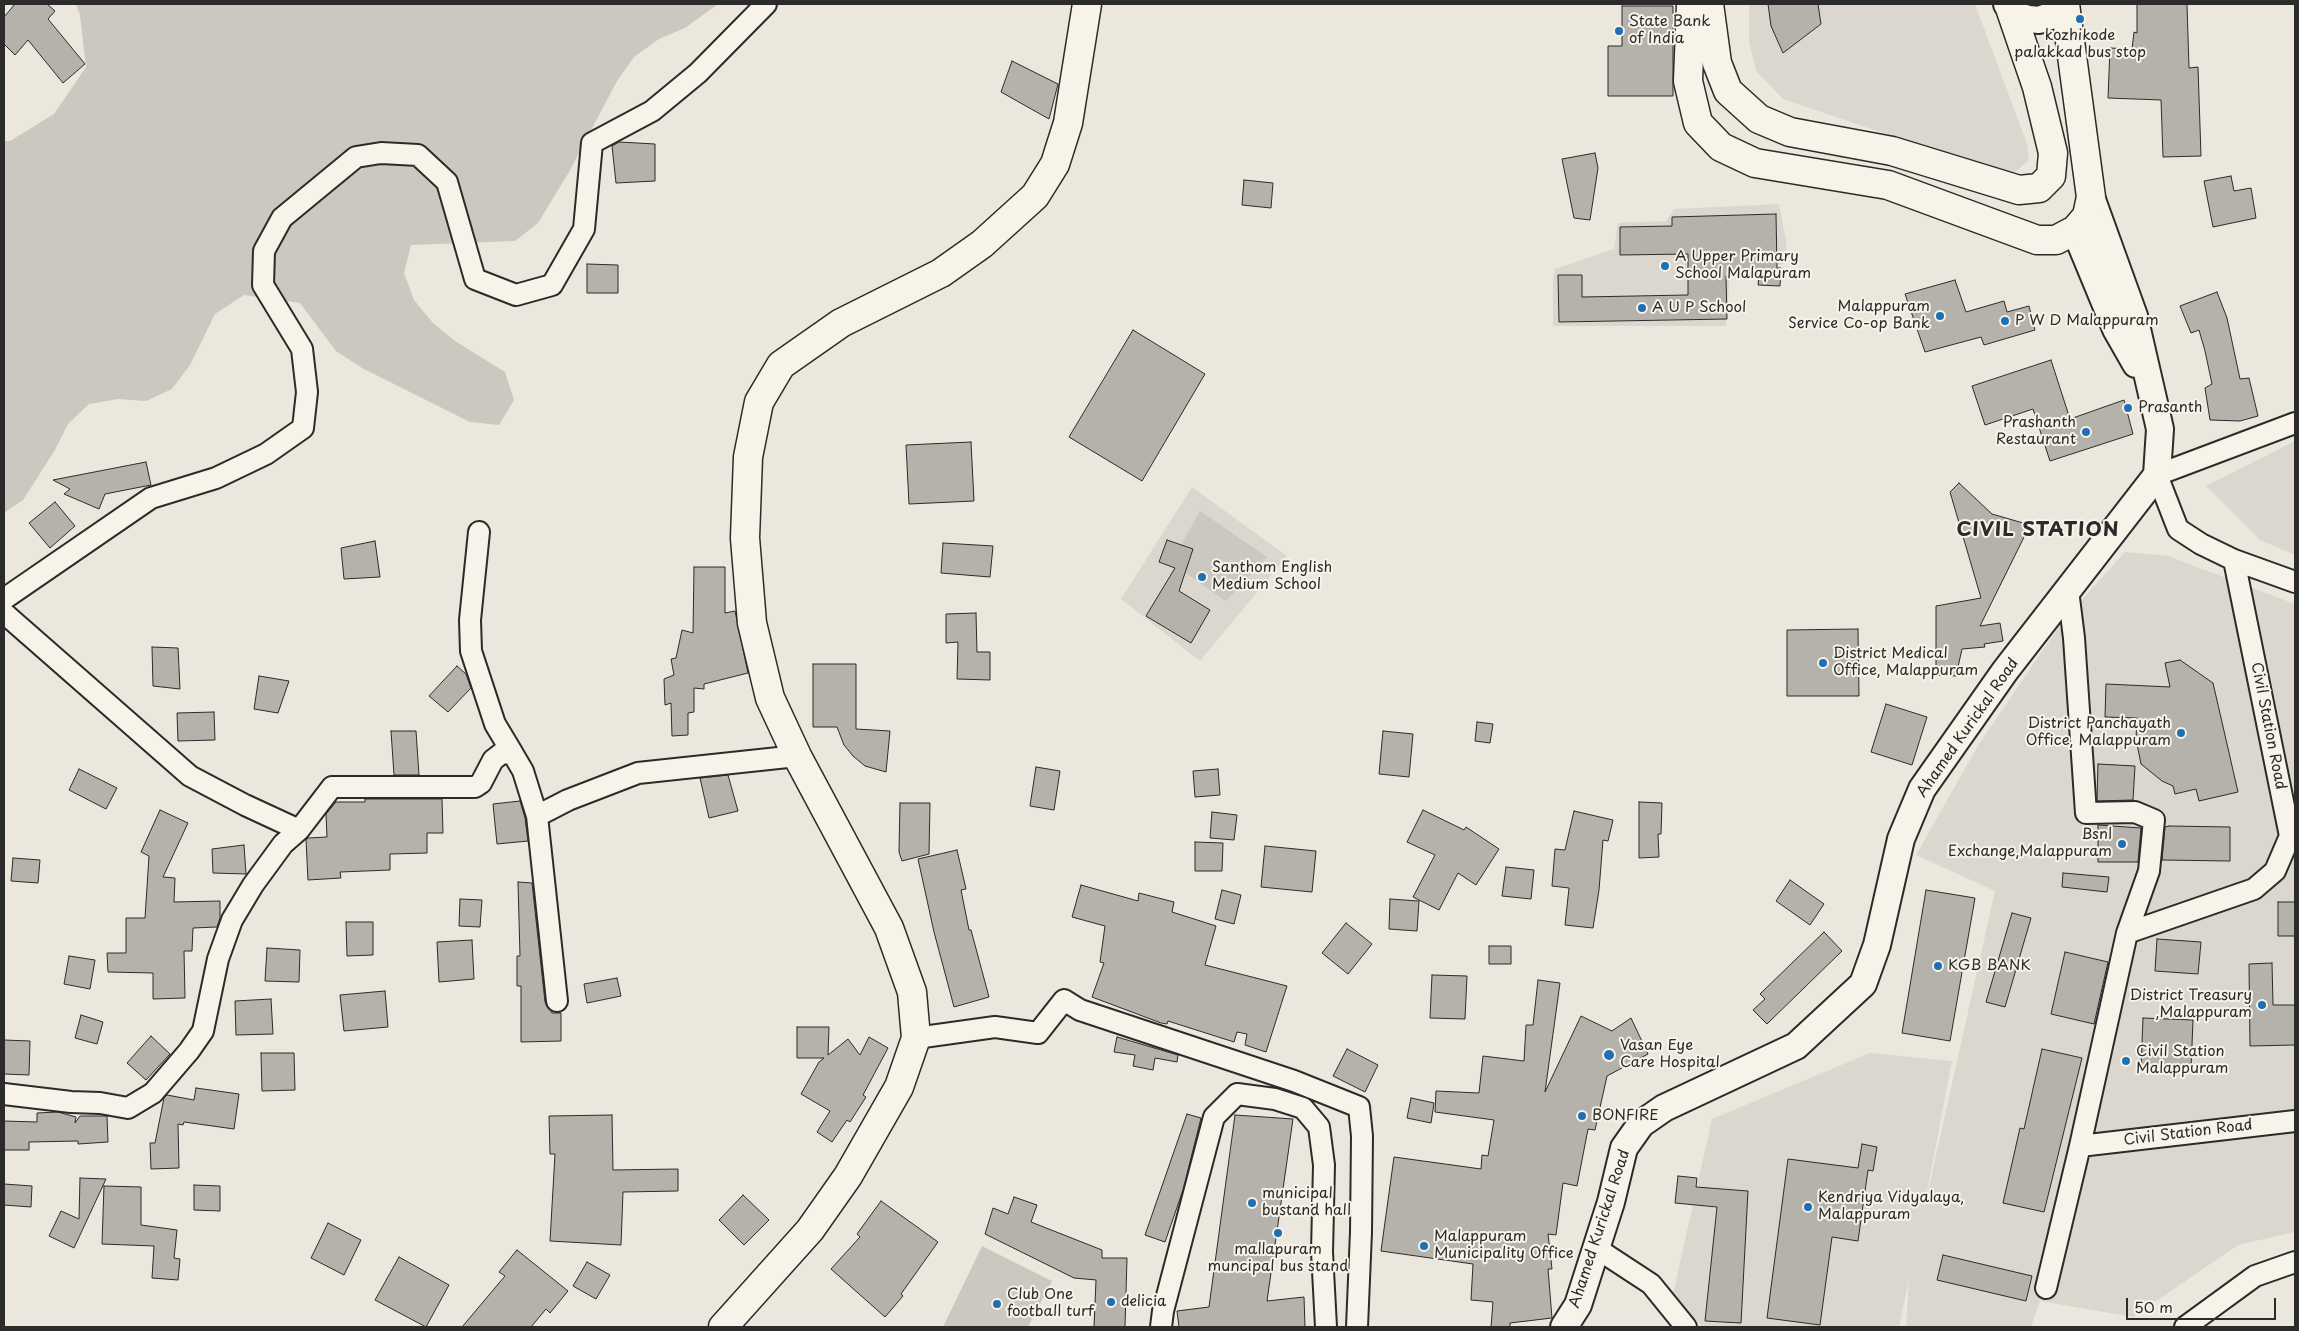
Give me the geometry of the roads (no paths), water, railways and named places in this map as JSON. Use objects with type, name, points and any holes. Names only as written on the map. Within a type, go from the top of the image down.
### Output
[{"type":"highway","points":[[723,1327],[810,1230],[848,1176],[899,1087],[916,1038],[912,992],[889,928],[797,756],[770,698],[752,622],[745,538],[748,457],[759,402],[781,365],[841,323],[941,273],[982,244],[1035,196],[1055,164],[1068,123],[1087,4]]},
{"type":"highway","points":[[1691,4],[1688,81],[1698,123],[1721,147],[1755,163],[1888,185],[2037,240],[2056,240],[2075,230],[2087,216],[2091,198],[2063,4]]},
{"type":"highway","points":[[1709,4],[1717,63],[1728,92],[1759,119],[1790,132],[1892,151],[2019,190],[2038,188],[2051,176],[2053,153],[2037,87],[2008,6]]},
{"type":"main road","points":[[2008,6],[2018,16],[2040,20],[2050,16],[2063,4]]},
{"type":"main road","points":[[2091,198],[2134,316],[2160,429],[2157,475]]},
{"type":"main road","points":[[2075,230],[2116,329],[2149,387]]},
{"type":"main road","name":"Ahamed Kurickal Road","points":[[1564,1327],[1578,1305],[1624,1148],[1641,1124],[1664,1108],[1796,1046],[1864,984],[1877,946],[1901,839],[1922,789],[2006,671],[2157,475]]},
{"type":"street","points":[[4,599],[151,498],[216,478],[266,454],[303,428],[307,392],[302,349],[262,285],[264,251],[282,218],[356,157],[381,153],[418,155],[448,182],[475,280],[516,295],[552,285],[584,229],[592,143],[652,111],[698,74],[766,4]]},
{"type":"street","points":[[2295,423],[2157,475],[2178,529],[2201,544],[2234,560],[2295,582]]},
{"type":"street","points":[[479,532],[470,620],[471,650],[495,724],[523,771],[537,816],[557,1001]]},
{"type":"street","name":"Civil Station Road","points":[[2127,933],[2254,889],[2275,871],[2290,836],[2234,560]]},
{"type":"street","points":[[2046,1288],[2080,1146],[2127,933],[2149,871],[2154,820],[2135,812],[2086,813],[2074,638],[2068,590]]},
{"type":"street","points":[[4,612],[190,776],[245,805],[299,830]]},
{"type":"street","points":[[4,1094],[71,1102],[100,1103],[128,1108],[153,1093],[203,1031],[218,959],[232,920],[258,878],[283,844],[299,830],[332,787],[475,787],[481,783],[493,760],[502,753],[513,754]]},
{"type":"street","points":[[537,816],[568,800],[638,772],[797,756]]},
{"type":"street","points":[[916,1038],[995,1027],[1038,1033],[1064,1000],[1080,1010],[1294,1081],[1359,1107],[1362,1136],[1361,1232],[1357,1327]]},
{"type":"street","points":[[1161,1327],[1163,1311],[1214,1117],[1237,1094],[1275,1099],[1304,1108],[1319,1127],[1324,1165],[1322,1252],[1326,1327]]},
{"type":"street","name":"Civil Station Road","points":[[2080,1146],[2295,1121]]},
{"type":"street","points":[[1596,1248],[1651,1284],[1686,1327]]},
{"type":"street","points":[[2186,1327],[2255,1276],[2295,1262]]},
{"type":"place","name":"kozhikode palakkad bus stop","points":[[2080,19]]},
{"type":"place","name":"State Bank of India","points":[[1619,31]]},
{"type":"place","name":"A Upper Primary School Malapuram","points":[[1665,266]]},
{"type":"place","name":"A U P School","points":[[1642,308]]},
{"type":"place","name":"Malappuram Service Co-op Bank","points":[[1940,316]]},
{"type":"place","name":"P W D Malappuram","points":[[2005,321]]},
{"type":"place","name":"Prasanth","points":[[2128,408]]},
{"type":"place","name":"Prashanth Restaurant","points":[[2086,432]]},
{"type":"place","name":"Santhom English Medium School","points":[[1202,577]]},
{"type":"place","name":"District Medical Office, Malappuram","points":[[1823,663]]},
{"type":"place","name":"District Panchayath Office, Malappuram","points":[[2181,733]]},
{"type":"place","name":"Bsnl Exchange,Malappuram","points":[[2122,844]]},
{"type":"place","name":"KGB BANK","points":[[1938,966]]},
{"type":"place","name":"District Treasury ,Malappuram","points":[[2262,1005]]},
{"type":"place","name":"Vasan Eye Care Hospital","points":[[1609,1055]]},
{"type":"place","name":"Civil Station Malappuram","points":[[2126,1061]]},
{"type":"place","name":"BONFIRE","points":[[1582,1116]]},
{"type":"place","name":"municipal bustand hall","points":[[1252,1203]]},
{"type":"place","name":"Kendriya Vidyalaya, Malappuram","points":[[1808,1207]]},
{"type":"place","name":"mallapuram muncipal bus stand","points":[[1278,1233]]},
{"type":"place","name":"Malappuram Municipality Office","points":[[1424,1246]]},
{"type":"place","name":"delicia","points":[[1111,1302]]},
{"type":"place","name":"Club One football turf","points":[[997,1304]]},
{"type":"district","name":"CIVIL STATION","points":[[2038,530]]}]
